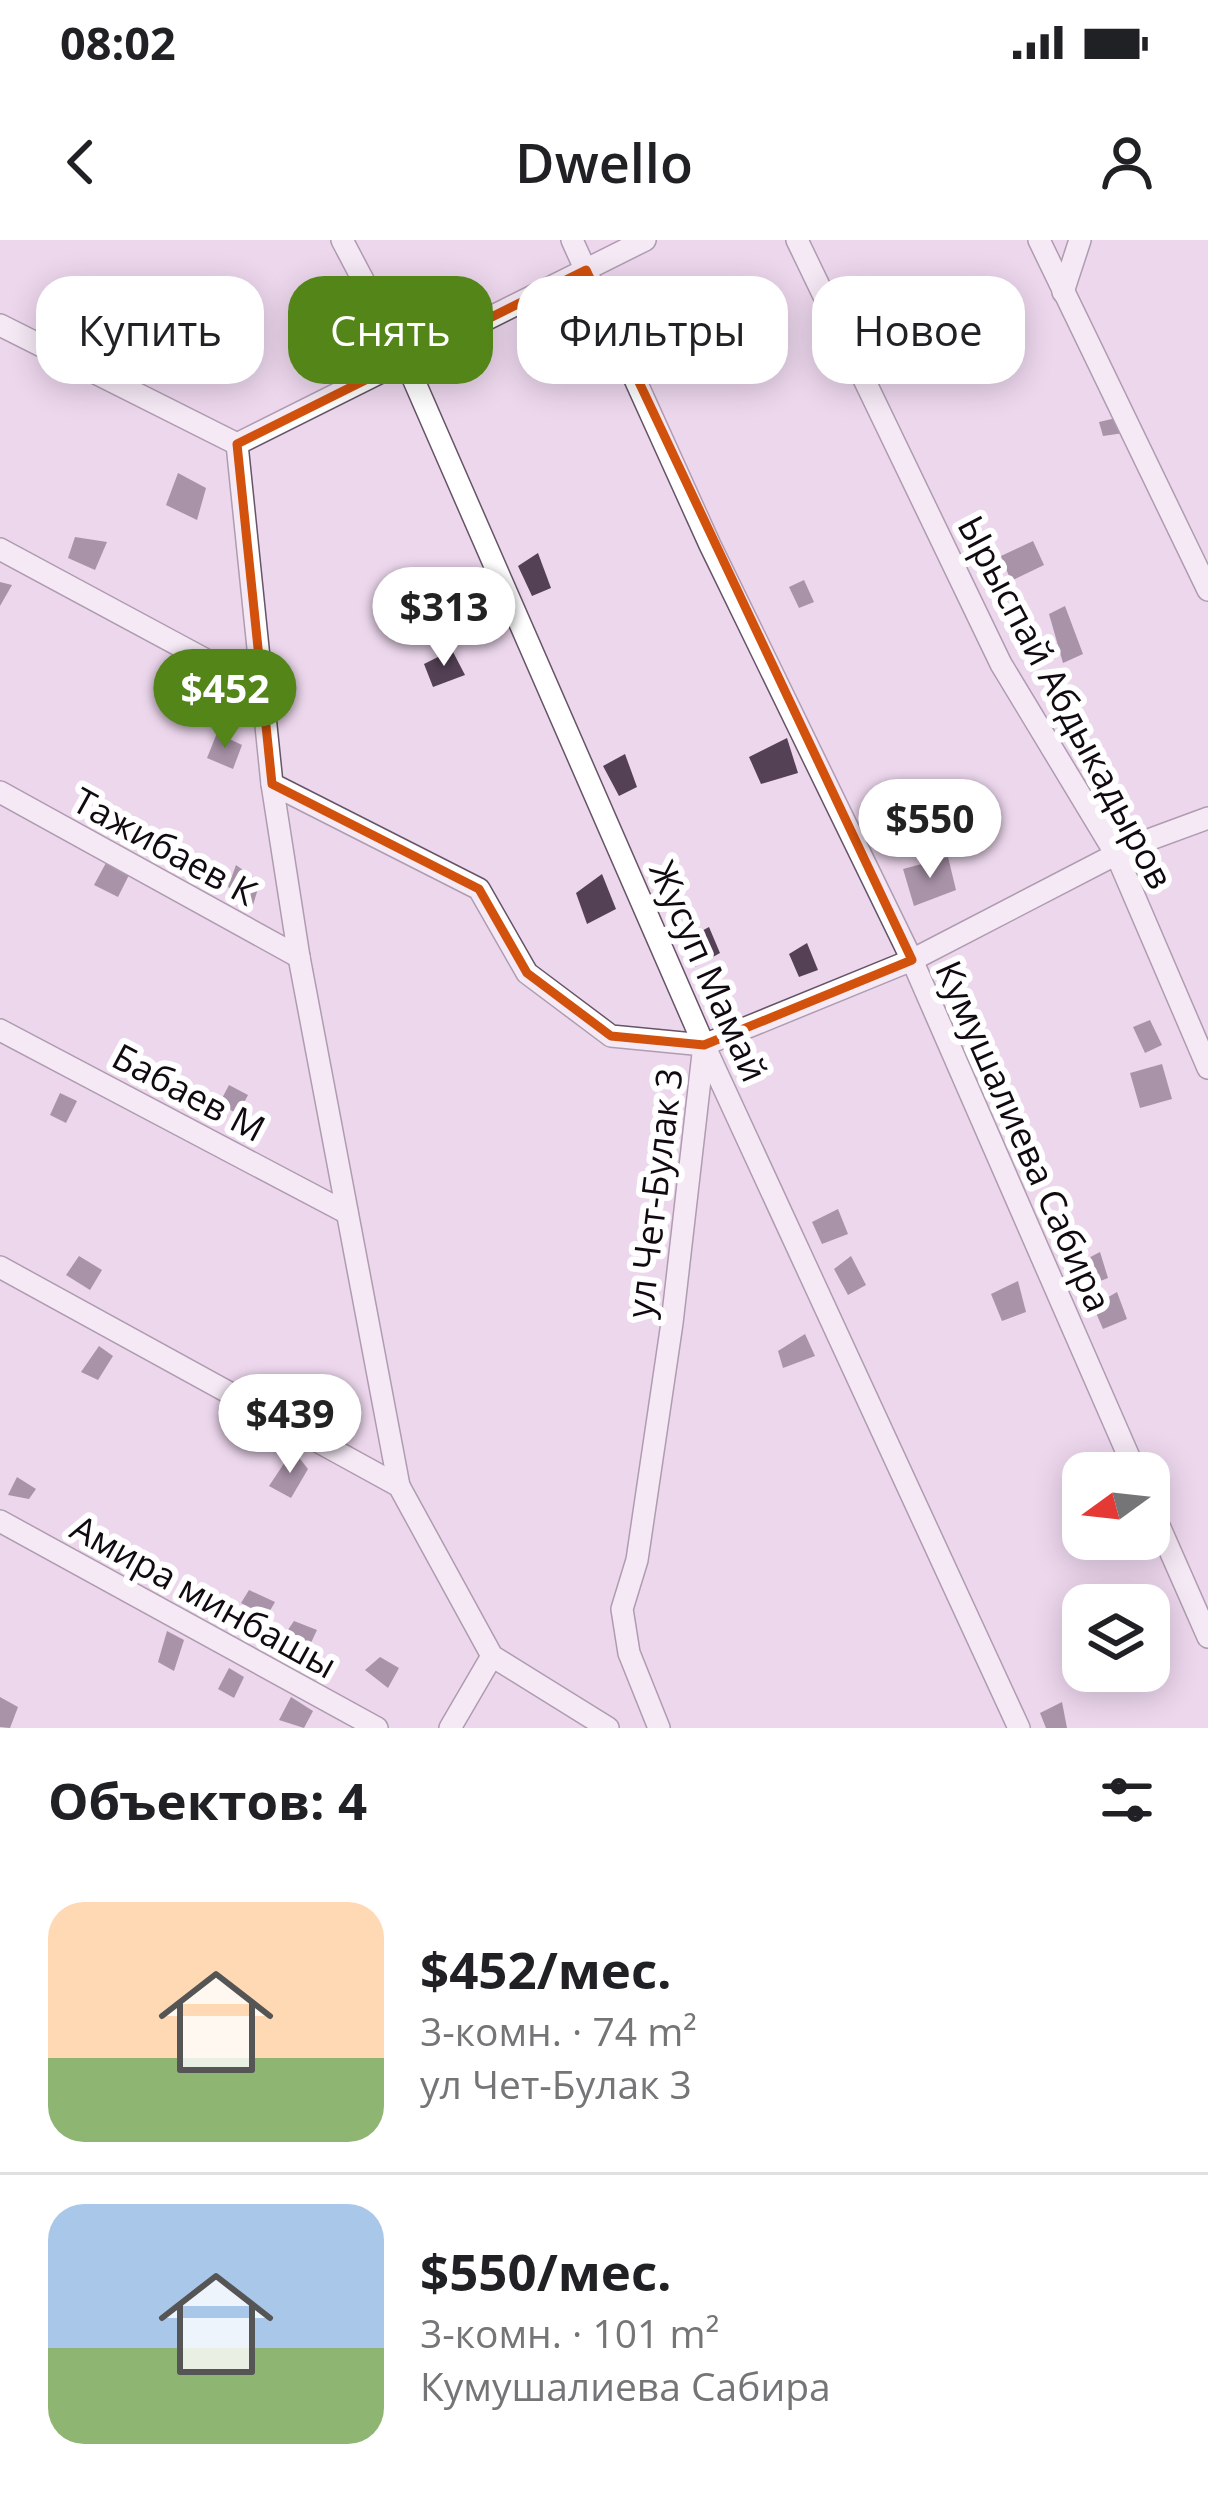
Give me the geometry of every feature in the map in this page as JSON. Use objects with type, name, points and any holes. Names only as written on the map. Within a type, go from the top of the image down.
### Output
[{"type":"street","name":"Жусуп Мамай","points":[[342,240],[361,276]]},
{"type":"street","name":"Кумушалиева Сабира","points":[[572,240],[710,545],[912,960],[1127,1452]]},
{"type":"street","points":[[493,316],[645,240]]},
{"type":"street","name":"Ырыспай Абдыкадыров","points":[[797,240],[1001,664],[1118,856],[1208,1068]]},
{"type":"street","points":[[1039,240],[1208,590]]},
{"type":"street","points":[[1063,292],[1080,240]]},
{"type":"street","points":[[0,325],[237,444]]},
{"type":"street","points":[[237,444],[357,384]]},
{"type":"street","name":"Жусуп Мамай","points":[[415,384],[704,1045],[1019,1728]]},
{"type":"street","points":[[237,444],[272,784],[299,957],[399,1486],[492,1656],[608,1728]]},
{"type":"street","points":[[0,549],[262,690]]},
{"type":"street","name":"ул Чет-Булак 3","points":[[272,784],[479,889],[527,973],[611,1036],[704,1045],[673,1323],[637,1560],[622,1609],[629,1653],[659,1728]]},
{"type":"street","name":"Тажибаев К","points":[[0,792],[299,957]]},
{"type":"street","points":[[704,1045],[912,960],[1132,846],[1208,818]]},
{"type":"street","name":"Бабаев М","points":[[0,1030],[347,1214]]},
{"type":"street","points":[[0,1268],[399,1486]]},
{"type":"street","name":"Амира минбашы","points":[[0,1521],[377,1728]]},
{"type":"street","points":[[1170,1551],[1208,1637]]},
{"type":"street","points":[[450,1728],[492,1656]]},
{"type":"highlighted area","points":[[586,270],[912,960],[704,1045],[611,1036],[527,973],[479,889],[272,784],[237,444]]},
{"type":"building","points":[[1116,418],[1124,433],[1103,436],[1099,422]]},
{"type":"building","points":[[178,473],[206,488],[197,520],[166,505]]},
{"type":"building","points":[[75,537],[107,542],[95,570],[68,558]]},
{"type":"building","points":[[1033,541],[1044,565],[1011,581],[1001,556]]},
{"type":"building","points":[[538,553],[551,588],[532,596],[518,566]]},
{"type":"building","points":[[804,580],[814,602],[799,608],[789,587]]},
{"type":"building","points":[[0,582],[12,585],[0,606]]},
{"type":"building","points":[[1065,606],[1083,654],[1063,663],[1049,614]]},
{"type":"building","points":[[452,650],[465,675],[433,687],[424,664]]},
{"type":"building","points":[[217,733],[242,745],[233,769],[207,758]]},
{"type":"building","points":[[787,738],[798,773],[761,784],[749,757]]},
{"type":"building","points":[[625,754],[637,787],[619,796],[603,766]]},
{"type":"building","points":[[902,820],[912,831],[893,854],[886,838]]},
{"type":"building","points":[[948,857],[956,890],[914,906],[903,869]]},
{"type":"building","points":[[107,861],[130,873],[118,897],[94,885]]},
{"type":"building","points":[[236,865],[260,882],[253,905],[228,887]]},
{"type":"building","points":[[602,874],[616,909],[587,924],[576,893]]},
{"type":"building","points":[[709,927],[720,953],[695,967],[683,941]]},
{"type":"building","points":[[807,943],[818,970],[799,977],[789,954]]},
{"type":"building","points":[[1150,1020],[1162,1045],[1145,1053],[1133,1027]]},
{"type":"building","points":[[1162,1064],[1172,1099],[1140,1108],[1130,1073]]},
{"type":"building","points":[[229,1085],[248,1095],[238,1114],[219,1104]]},
{"type":"building","points":[[60,1093],[77,1101],[66,1123],[50,1115]]},
{"type":"building","points":[[838,1209],[848,1234],[822,1244],[812,1222]]},
{"type":"building","points":[[1100,1252],[1108,1278],[1085,1287],[1075,1265]]},
{"type":"building","points":[[79,1256],[102,1270],[90,1290],[66,1275]]},
{"type":"building","points":[[851,1256],[866,1285],[848,1295],[834,1269]]},
{"type":"building","points":[[1018,1281],[1026,1312],[1002,1321],[991,1294]]},
{"type":"building","points":[[1117,1292],[1127,1319],[1103,1329],[1093,1306]]},
{"type":"building","points":[[805,1334],[815,1356],[783,1368],[778,1351]]},
{"type":"building","points":[[99,1346],[113,1356],[98,1380],[81,1372]]},
{"type":"building","points":[[293,1450],[308,1469],[291,1498],[269,1486]]},
{"type":"building","points":[[17,1477],[36,1489],[29,1499],[8,1495]]},
{"type":"building","points":[[249,1590],[275,1602],[267,1616],[241,1603]]},
{"type":"building","points":[[294,1621],[317,1630],[309,1647],[283,1637]]},
{"type":"building","points":[[167,1631],[184,1640],[174,1671],[158,1662]]},
{"type":"building","points":[[380,1657],[399,1668],[388,1688],[365,1670]]},
{"type":"building","points":[[229,1668],[244,1677],[234,1698],[218,1689]]},
{"type":"building","points":[[0,1697],[18,1707],[10,1728],[0,1727]]},
{"type":"building","points":[[291,1697],[313,1711],[304,1728],[279,1720]]},
{"type":"building","points":[[1062,1702],[1067,1728],[1046,1728],[1040,1713]]}]
